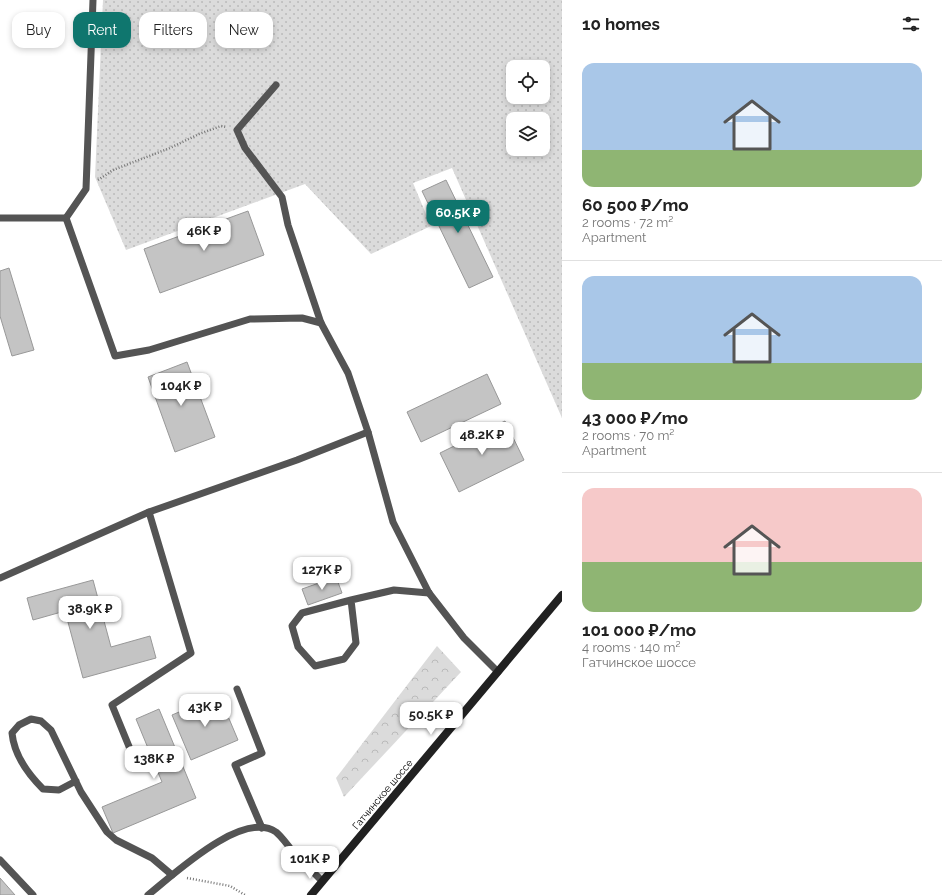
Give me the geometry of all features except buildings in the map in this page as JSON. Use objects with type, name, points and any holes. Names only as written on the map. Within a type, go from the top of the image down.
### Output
[{"type":"main road","name":"Гатчинское шоссе","points":[[311,895],[562,595]]},
{"type":"lane","points":[[66,218],[86,189],[93,0]]},
{"type":"lane","points":[[276,85],[237,130],[245,148],[282,197],[288,224],[321,323],[348,373],[368,432],[393,522],[429,593],[464,638],[498,672]]},
{"type":"lane","points":[[0,218],[66,218]]},
{"type":"lane","points":[[66,218],[115,356],[150,350],[250,320],[302,318],[321,323]]},
{"type":"lane","points":[[0,578],[149,512],[368,432]]},
{"type":"lane","points":[[137,766],[112,704],[191,653],[149,512]]},
{"type":"lane","points":[[351,600],[356,643],[344,659],[315,666],[298,647],[292,626],[302,613],[351,600],[394,590],[429,593]]},
{"type":"lane","points":[[237,689],[262,753],[235,765],[262,828]]},
{"type":"lane","points":[[76,781],[59,790],[43,789],[29,775],[13,745],[12,733],[19,724],[31,719],[41,722],[51,730],[76,781],[107,832],[116,840],[152,858],[172,876]]},
{"type":"lane","points":[[148,895],[214,844],[239,831],[262,828],[276,832],[322,881]]},
{"type":"lane","points":[[0,860],[33,895]]},
{"type":"path","points":[[86,189],[113,170],[170,148],[199,134],[222,126],[237,130]]},
{"type":"path","points":[[172,876],[230,886],[245,895]]},
{"type":"green space","points":[[103,0],[562,0],[562,418],[452,168],[413,183],[431,226],[371,254],[305,184],[126,250],[95,177],[101,48],[131,48],[131,12],[102,12]]},
{"type":"green space","points":[[437,646],[461,672],[344,797],[336,778]]}]
